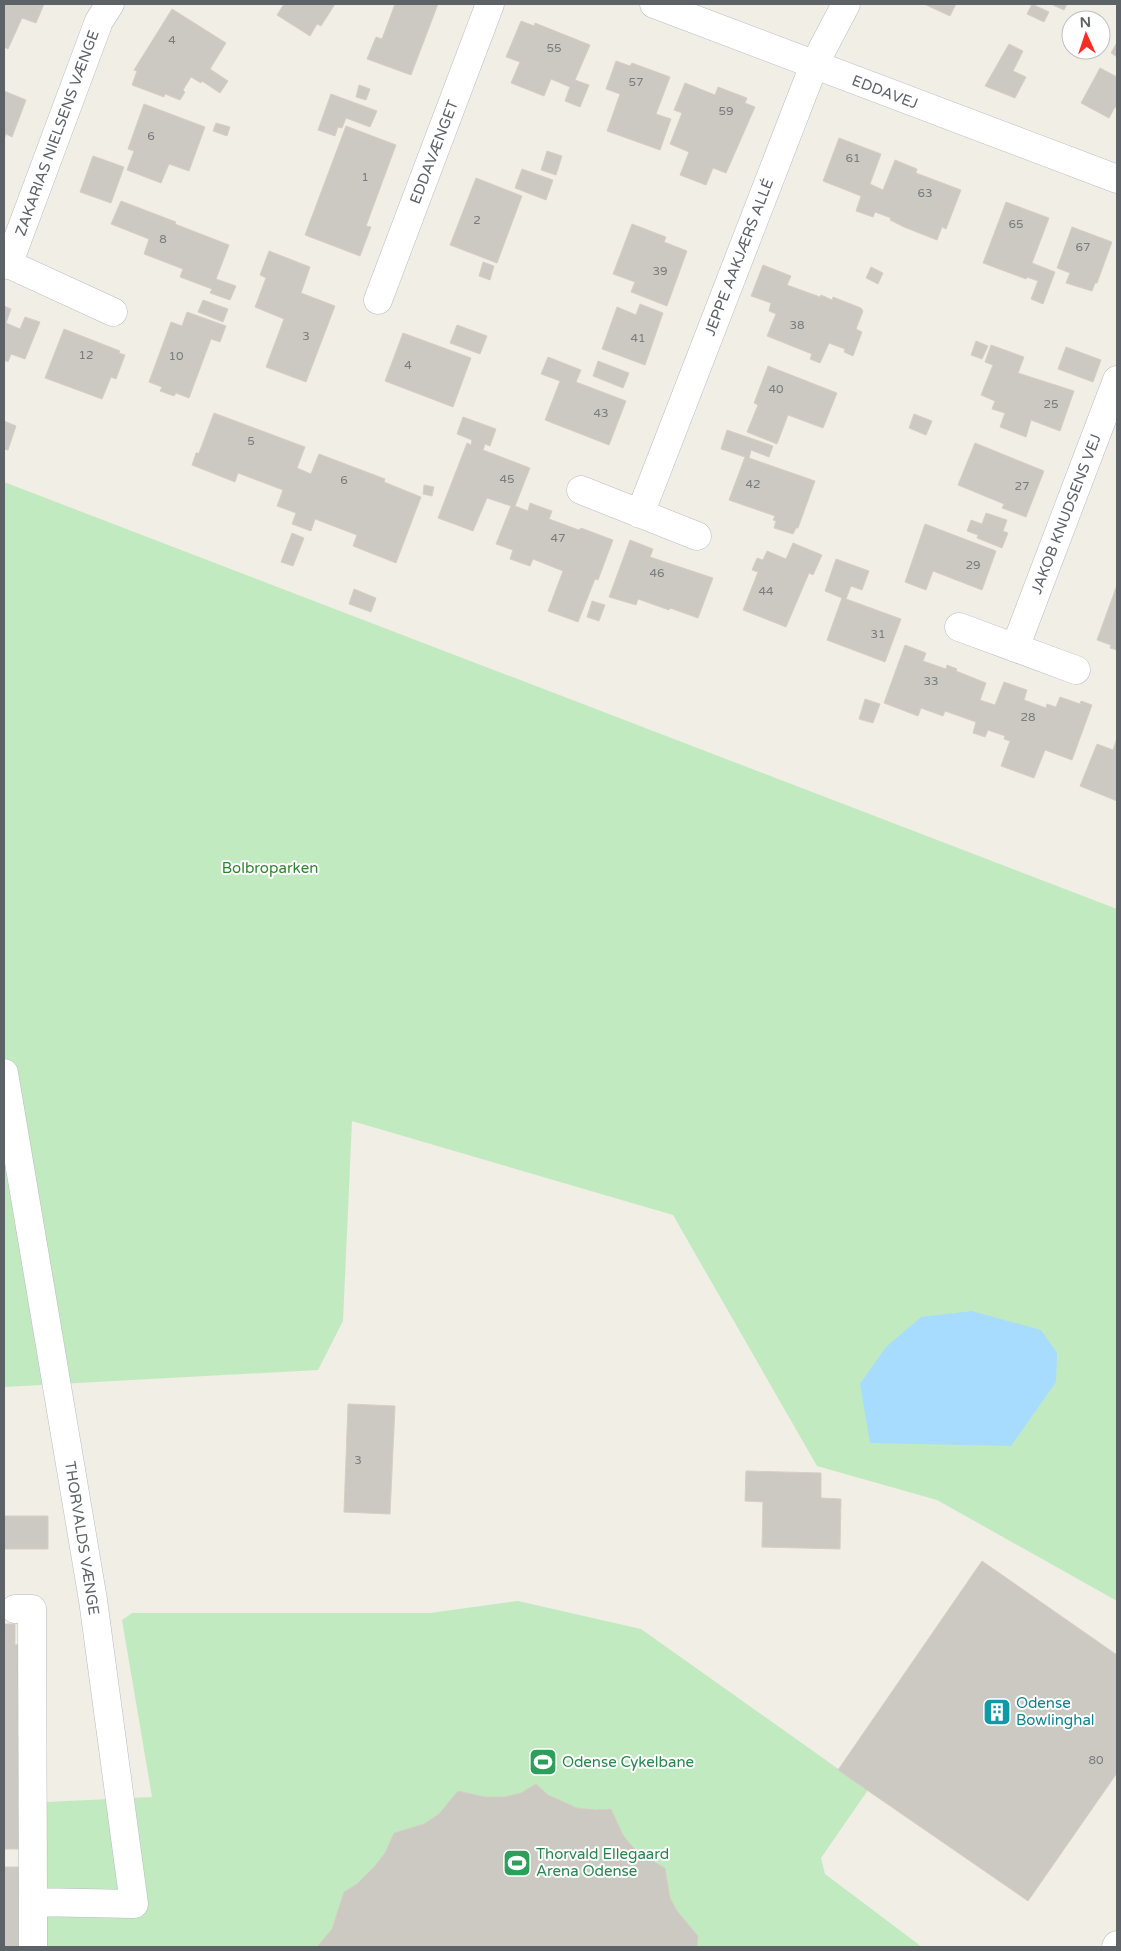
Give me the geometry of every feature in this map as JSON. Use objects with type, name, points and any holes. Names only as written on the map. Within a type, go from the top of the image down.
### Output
[{"type":"street","name":"ZAKARIAS NIELSENS VÆNGE","points":[[110,4],[99,21],[6,263],[113,312]]},
{"type":"street","name":"EDDAVÆNGET","points":[[378,300],[490,4]]},
{"type":"street","name":"EDDAVEJ","points":[[654,4],[1117,180]]},
{"type":"street","name":"JEPPE AAKJÆRS ALLÉ","points":[[640,514],[814,65],[846,4]]},
{"type":"street","name":"JAKOB KNUDSENS VEJ","points":[[1015,648],[1117,380]]},
{"type":"street","points":[[581,490],[697,536]]},
{"type":"street","points":[[959,627],[1076,670]]},
{"type":"street","name":"THORVALDS VÆNGE","points":[[4,1073],[93,1600],[134,1904],[34,1902]]},
{"type":"street","points":[[16,1609],[32,1610],[33,1947]]},
{"type":"green space","name":"Bolbroparken","points":[[4,482],[1117,909],[1117,1601],[937,1500],[817,1466],[673,1215],[352,1121],[343,1321],[318,1370],[4,1387]]},
{"type":"green space","name":"Odense Cykelbane","points":[[518,1601],[641,1629],[868,1790],[821,1858],[825,1874],[922,1947],[44,1947],[46,1802],[152,1797],[122,1620],[132,1613],[430,1613]]},
{"type":"water","points":[[972,1311],[1041,1330],[1057,1353],[1056,1382],[1011,1446],[870,1443],[860,1384],[886,1347],[921,1317]]},
{"type":"building","points":[[4,4],[44,4],[36,23],[22,18],[8,49],[4,47]]},
{"type":"building","points":[[284,4],[335,4],[321,26],[317,24],[310,36],[277,15]]},
{"type":"building","points":[[395,4],[438,4],[411,75],[367,59],[376,37],[382,39]]},
{"type":"building","points":[[924,4],[956,4],[950,16]]},
{"type":"building","points":[[1032,4],[1049,12],[1044,22],[1027,14]]},
{"type":"building","points":[[1053,4],[1067,4],[1064,10]]},
{"type":"building","points":[[172,9],[226,43],[210,69],[228,81],[220,93],[202,81],[201,83],[191,77],[183,90],[185,92],[180,100],[165,94],[164,97],[132,85],[137,71],[134,70]]},
{"type":"building","points":[[521,21],[534,26],[535,23],[590,45],[575,80],[589,85],[580,107],[565,101],[570,87],[551,79],[544,96],[511,83],[520,62],[506,57]]},
{"type":"building","points":[[1009,44],[1023,51],[1013,71],[1026,77],[1015,98],[985,86]]},
{"type":"building","points":[[1116,44],[1117,57],[1111,53]]},
{"type":"building","points":[[616,61],[630,66],[632,63],[670,77],[656,114],[671,119],[660,150],[607,131],[620,94],[606,89]]},
{"type":"building","points":[[1100,68],[1117,77],[1117,108],[1115,107],[1109,118],[1081,103]]},
{"type":"building","points":[[685,83],[715,95],[718,87],[747,98],[745,103],[755,107],[726,173],[713,168],[706,185],[680,175],[689,152],[670,144],[682,113],[674,110]]},
{"type":"building","points":[[359,85],[370,89],[366,100],[356,97]]},
{"type":"building","points":[[4,91],[26,100],[12,137],[6,134],[4,139]]},
{"type":"building","points":[[331,94],[377,111],[370,127],[346,118],[342,128],[338,127],[335,136],[318,130]]},
{"type":"building","points":[[144,104],[205,127],[189,171],[169,164],[161,183],[127,170],[134,151],[128,149]]},
{"type":"building","points":[[216,123],[230,127],[227,136],[213,131]]},
{"type":"building","points":[[346,126],[396,145],[366,226],[371,227],[360,256],[305,235]]},
{"type":"building","points":[[839,138],[881,154],[870,184],[883,190],[895,160],[917,169],[916,173],[961,190],[946,229],[942,227],[937,240],[904,227],[890,220],[891,218],[875,212],[873,217],[856,211],[861,196],[823,181]]},
{"type":"building","points":[[547,151],[562,156],[556,175],[541,170]]},
{"type":"building","points":[[93,156],[124,167],[111,203],[80,192]]},
{"type":"building","points":[[522,169],[553,180],[546,200],[515,188]]},
{"type":"building","points":[[476,178],[522,196],[497,263],[450,245]]},
{"type":"building","points":[[121,201],[229,245],[216,279],[236,286],[230,300],[210,293],[212,289],[180,277],[183,269],[144,254],[149,239],[111,224]]},
{"type":"building","points":[[1006,202],[1049,218],[1032,263],[1055,272],[1043,304],[1031,299],[1038,281],[1027,277],[1026,279],[983,263]]},
{"type":"building","points":[[632,224],[666,237],[664,242],[687,251],[667,306],[631,292],[635,282],[613,274]]},
{"type":"building","points":[[1072,227],[1112,242],[1097,283],[1095,283],[1092,291],[1066,283],[1070,273],[1057,268]]},
{"type":"building","points":[[269,251],[310,267],[301,293],[335,306],[306,382],[266,367],[284,319],[255,307],[266,278],[260,275]]},
{"type":"building","points":[[483,262],[494,266],[490,280],[479,276]]},
{"type":"building","points":[[763,265],[791,276],[787,285],[820,297],[821,295],[832,300],[833,297],[861,308],[863,311],[856,329],[862,332],[853,356],[844,352],[845,349],[829,343],[820,363],[810,359],[812,354],[767,336],[776,314],[769,311],[771,303],[751,296]]},
{"type":"building","points":[[871,267],[883,273],[878,284],[866,278]]},
{"type":"building","points":[[203,300],[228,309],[223,322],[198,312]]},
{"type":"building","points":[[640,304],[663,313],[645,365],[602,349],[617,307],[636,315]]},
{"type":"building","points":[[4,306],[11,309],[6,323],[20,329],[25,317],[40,322],[25,359],[11,354],[8,362],[4,360]]},
{"type":"building","points":[[187,312],[226,326],[220,342],[211,339],[189,398],[176,393],[174,396],[160,391],[162,387],[149,382],[171,322],[182,326]]},
{"type":"building","points":[[457,325],[487,336],[480,354],[450,343]]},
{"type":"building","points":[[64,329],[120,351],[119,353],[125,355],[116,379],[111,377],[102,399],[45,378]]},
{"type":"building","points":[[403,333],[471,358],[453,407],[385,381]]},
{"type":"building","points":[[976,341],[988,346],[982,359],[971,355]]},
{"type":"building","points":[[991,345],[1024,357],[1018,373],[1074,391],[1060,431],[1031,420],[1026,437],[1000,427],[1005,413],[992,409],[995,401],[981,395],[993,365],[985,362]]},
{"type":"building","points":[[1066,347],[1101,360],[1093,382],[1058,369]]},
{"type":"building","points":[[548,357],[581,370],[576,382],[626,401],[609,445],[545,420],[560,381],[541,374]]},
{"type":"building","points":[[598,361],[629,373],[623,388],[593,376]]},
{"type":"building","points":[[768,366],[837,393],[823,428],[788,415],[777,444],[747,432],[758,405],[754,403]]},
{"type":"building","points":[[214,413],[305,447],[297,468],[311,474],[319,454],[385,479],[384,482],[421,497],[396,563],[353,546],[357,535],[315,519],[311,531],[292,524],[296,513],[277,506],[283,490],[238,473],[235,482],[192,465],[196,453],[199,453]]},
{"type":"building","points":[[914,414],[932,421],[926,435],[909,428]]},
{"type":"building","points":[[463,417],[496,429],[490,446],[485,444],[483,450],[530,468],[515,506],[528,511],[530,503],[552,511],[549,519],[613,540],[598,580],[595,579],[578,622],[548,611],[563,571],[533,559],[530,566],[510,559],[513,550],[496,544],[511,506],[487,498],[473,531],[438,518],[467,443],[471,445],[472,440],[457,434]]},
{"type":"building","points":[[4,421],[16,426],[8,450],[4,449]]},
{"type":"building","points":[[727,430],[773,446],[769,457],[751,450],[749,458],[815,481],[798,528],[796,528],[793,534],[774,528],[776,521],[773,520],[775,516],[729,500],[745,457],[721,449]]},
{"type":"building","points":[[975,443],[1044,471],[1026,517],[1002,508],[1004,504],[958,485]]},
{"type":"building","points":[[424,485],[434,487],[432,496],[423,494]]},
{"type":"building","points":[[986,513],[1007,520],[1003,531],[1008,533],[1002,548],[977,538],[978,535],[967,531],[971,520],[982,524]]},
{"type":"building","points":[[925,524],[996,551],[982,590],[933,571],[926,590],[905,582]]},
{"type":"building","points":[[292,533],[304,538],[293,566],[281,562]]},
{"type":"building","points":[[630,540],[653,549],[650,557],[713,578],[698,618],[638,599],[636,605],[609,597]]},
{"type":"building","points":[[793,543],[822,555],[813,575],[809,573],[786,627],[743,610],[758,572],[752,570],[757,558],[763,560],[767,551],[786,559]]},
{"type":"building","points":[[836,559],[869,571],[862,590],[851,586],[846,599],[901,619],[885,662],[827,640],[842,598],[825,591]]},
{"type":"building","points":[[1117,585],[1117,650],[1110,648],[1111,645],[1097,640]]},
{"type":"building","points":[[354,589],[376,598],[371,612],[349,604]]},
{"type":"building","points":[[592,601],[605,605],[599,621],[587,617]]},
{"type":"building","points":[[905,645],[926,653],[923,661],[946,669],[947,665],[957,669],[956,671],[986,683],[980,700],[995,705],[1004,682],[1027,690],[1024,700],[1046,708],[1047,704],[1056,707],[1060,697],[1080,704],[1081,701],[1092,705],[1072,760],[1045,750],[1034,778],[1001,766],[1010,741],[1004,739],[1005,736],[988,730],[985,737],[973,733],[976,722],[945,711],[943,716],[921,708],[918,716],[884,703]]},
{"type":"building","points":[[865,699],[880,704],[873,723],[859,719]]},
{"type":"building","points":[[1117,738],[1117,801],[1080,786],[1097,744],[1113,750]]},
{"type":"building","points":[[348,1404],[395,1406],[390,1514],[344,1512]]},
{"type":"building","points":[[746,1471],[821,1473],[821,1498],[841,1499],[840,1549],[762,1547],[763,1502],[745,1501]]},
{"type":"building","points":[[4,1516],[48,1516],[48,1549],[4,1549]]},
{"type":"building","name":"Odense Bowlinghal","points":[[982,1561],[1117,1655],[1117,1773],[1028,1901],[838,1770]]},
{"type":"building","points":[[4,1624],[15,1624],[15,1645],[24,1644],[22,1849],[4,1849]]},
{"type":"building","name":"Thorvald Ellegaard Arena Odense","points":[[536,1784],[548,1795],[577,1808],[611,1809],[623,1835],[630,1844],[639,1853],[665,1868],[670,1898],[677,1911],[698,1936],[697,1947],[317,1947],[332,1929],[344,1892],[357,1884],[375,1866],[385,1853],[394,1833],[424,1824],[439,1814],[458,1791],[485,1797],[504,1797],[521,1793]]},
{"type":"building","points":[[4,1867],[20,1867],[20,1947],[4,1947]]},
{"type":"place","name":"Odense Bowlinghal","points":[[997,1712]]},
{"type":"place","name":"Odense Cykelbane","points":[[543,1762]]},
{"type":"place","name":"Thorvald Ellegaard Arena Odense","points":[[517,1863]]}]
